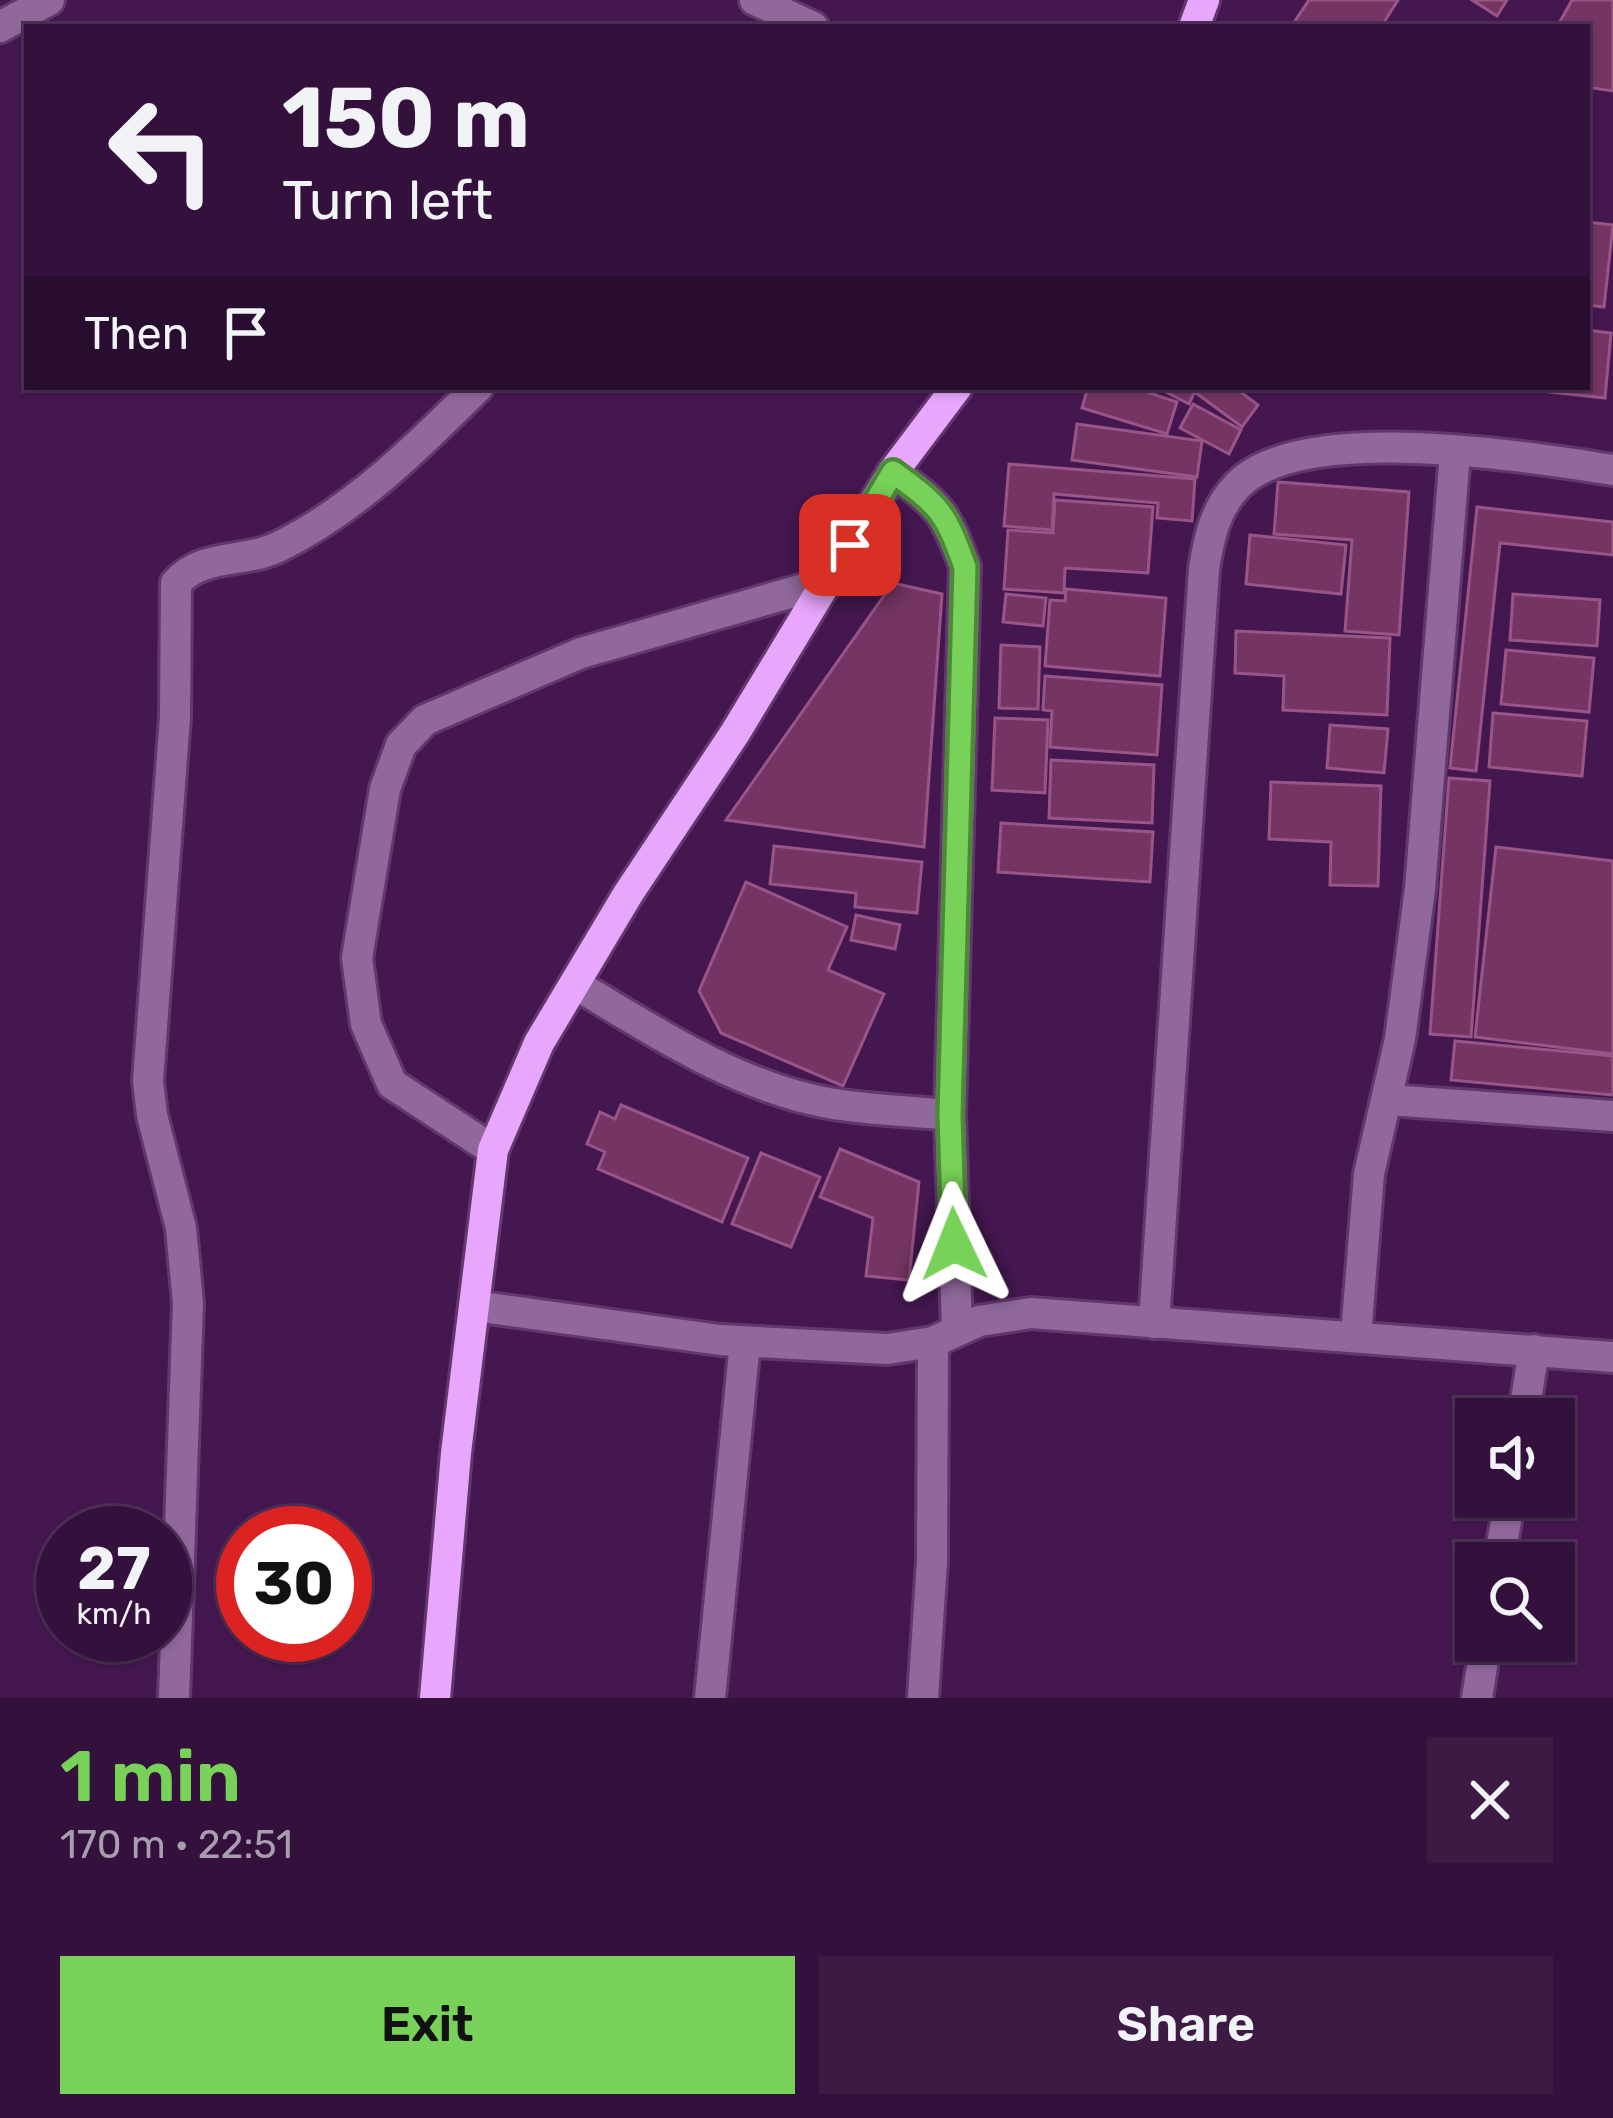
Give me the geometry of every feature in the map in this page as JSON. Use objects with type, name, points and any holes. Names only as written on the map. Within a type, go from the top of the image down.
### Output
[{"type":"main road","points":[[434,1698],[442,1582],[493,1150],[538,1043],[628,894],[735,733],[893,472],[955,390]]},
{"type":"street","points":[[0,27],[49,0]]},
{"type":"street","points":[[762,1],[802,24]]},
{"type":"street","points":[[174,1698],[188,1303],[182,1228],[152,1115],[148,1081],[176,717],[176,583],[188,570],[279,547],[398,467],[475,390]]},
{"type":"street","points":[[1154,1323],[1204,569],[1209,537],[1222,505],[1240,483],[1269,463],[1343,448],[1523,457],[1613,470]]},
{"type":"street","points":[[1356,1335],[1369,1174],[1389,1100],[1420,889],[1455,453]]},
{"type":"street","points":[[893,472],[948,520],[965,567],[945,1336],[923,1698]]},
{"type":"street","points":[[493,1150],[392,1084],[366,1024],[357,958],[385,789],[401,746],[425,721],[581,653],[828,582]]},
{"type":"street","points":[[575,984],[678,1046],[750,1080],[828,1103],[950,1115]]},
{"type":"street","points":[[1389,1100],[1613,1116]]},
{"type":"street","points":[[474,1306],[745,1342],[887,1349],[945,1336],[980,1321],[1031,1313],[1613,1357]]},
{"type":"street","points":[[710,1698],[745,1342]]},
{"type":"street","points":[[1526,1398],[1534,1350]]},
{"type":"street","points":[[1477,1698],[1483,1662]]},
{"type":"building","points":[[1309,0],[1398,0],[1383,24],[1293,24]]},
{"type":"building","points":[[1472,0],[1507,0],[1497,16]]},
{"type":"building","points":[[1572,0],[1613,0],[1613,91],[1590,87],[1590,24],[1559,24]]},
{"type":"building","points":[[1590,222],[1613,225],[1604,307],[1590,305]]},
{"type":"building","points":[[1590,330],[1611,333],[1605,398],[1530,390],[1590,390]]},
{"type":"building","points":[[1087,390],[1140,390],[1177,402],[1167,434],[1082,408]]},
{"type":"building","points":[[1162,390],[1196,390],[1189,404]]},
{"type":"building","points":[[1238,390],[1258,405],[1242,427],[1196,393]]},
{"type":"building","points":[[1193,404],[1241,430],[1229,454],[1180,428]]},
{"type":"building","points":[[1077,424],[1202,441],[1197,477],[1072,460]]},
{"type":"building","points":[[1009,464],[1195,479],[1192,521],[1157,518],[1158,503],[1054,494],[1052,530],[1004,526]]},
{"type":"building","points":[[1278,482],[1409,492],[1399,635],[1345,631],[1352,540],[1274,534]]},
{"type":"building","points":[[1055,500],[1153,507],[1148,573],[1065,568],[1064,593],[1004,589],[1008,530],[1053,533]]},
{"type":"building","points":[[1477,507],[1613,522],[1613,555],[1500,543],[1476,771],[1450,768]]},
{"type":"building","points":[[1250,535],[1346,545],[1341,594],[1246,584]]},
{"type":"building","points":[[893,583],[942,594],[924,847],[726,820]]},
{"type":"building","points":[[1066,589],[1166,598],[1160,676],[1045,666],[1050,600],[1065,601]]},
{"type":"building","points":[[1006,594],[1046,598],[1043,626],[1003,622]]},
{"type":"building","points":[[1513,594],[1600,600],[1597,646],[1510,640]]},
{"type":"building","points":[[1236,631],[1390,638],[1387,715],[1283,710],[1284,676],[1235,673]]},
{"type":"building","points":[[1001,645],[1040,647],[1038,709],[999,708]]},
{"type":"building","points":[[1506,650],[1594,658],[1589,712],[1501,704]]},
{"type":"building","points":[[1045,676],[1162,685],[1157,755],[1050,747],[1052,711],[1043,710]]},
{"type":"building","points":[[1493,713],[1587,721],[1582,776],[1489,767]]},
{"type":"building","points":[[995,718],[1048,720],[1045,793],[992,790]]},
{"type":"building","points":[[1330,725],[1388,729],[1384,773],[1327,768]]},
{"type":"building","points":[[1051,760],[1154,765],[1152,823],[1049,818]]},
{"type":"building","points":[[1449,778],[1490,781],[1471,1037],[1430,1034]]},
{"type":"building","points":[[1271,782],[1381,786],[1378,886],[1330,885],[1331,842],[1269,839]]},
{"type":"building","points":[[1001,823],[1153,832],[1150,882],[998,872]]},
{"type":"building","points":[[774,846],[922,862],[917,913],[855,907],[856,893],[770,884]]},
{"type":"building","points":[[1496,847],[1613,861],[1613,1054],[1475,1037]]},
{"type":"building","points":[[746,882],[847,927],[828,970],[884,994],[843,1086],[721,1033],[699,991]]},
{"type":"building","points":[[856,915],[900,925],[895,949],[851,940]]},
{"type":"building","points":[[1455,1041],[1613,1056],[1613,1095],[1451,1080]]},
{"type":"building","points":[[621,1105],[748,1158],[722,1222],[598,1169],[605,1152],[587,1144],[600,1112],[615,1119]]},
{"type":"building","points":[[840,1149],[919,1182],[909,1280],[866,1276],[873,1218],[820,1197]]},
{"type":"building","points":[[761,1153],[820,1177],[791,1247],[732,1224]]},
{"type":"route","points":[[850,545],[893,472],[948,520],[965,567],[950,1115],[954,1244]]}]
